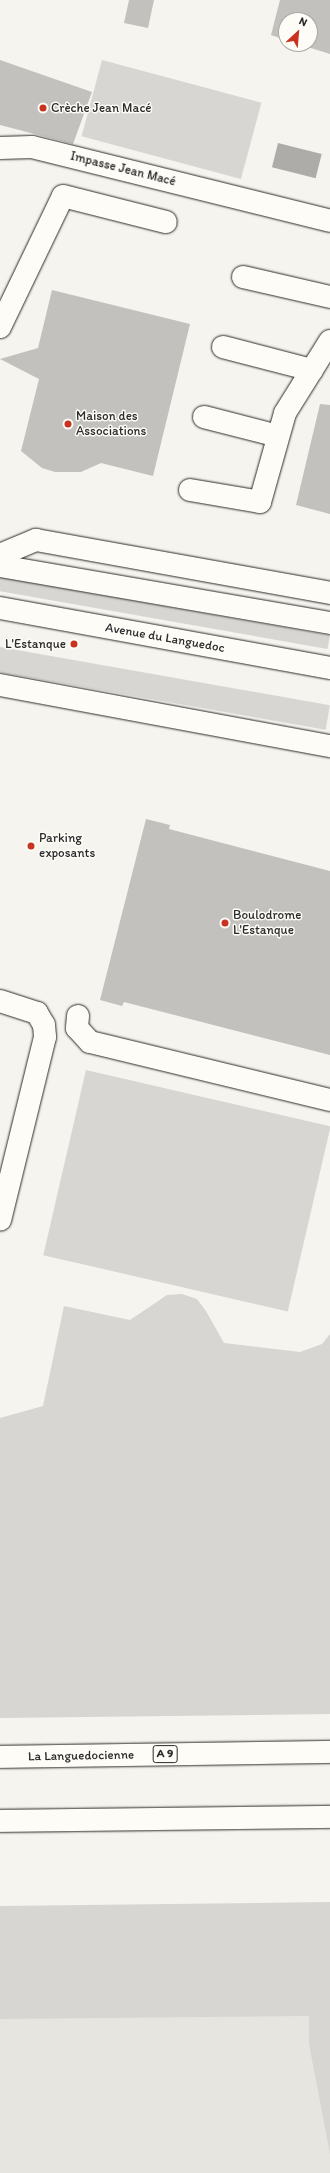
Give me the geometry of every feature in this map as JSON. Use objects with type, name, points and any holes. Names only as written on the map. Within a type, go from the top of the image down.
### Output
[{"type":"main road","name":"Impasse Jean Macé","points":[[0,148],[32,146],[330,221]]},
{"type":"main road","points":[[0,326],[63,196],[166,222]]},
{"type":"main road","points":[[243,277],[330,297]]},
{"type":"main road","points":[[190,490],[260,502],[285,413],[330,341]]},
{"type":"main road","points":[[223,347],[312,370]]},
{"type":"main road","points":[[204,417],[278,436]]},
{"type":"main road","points":[[0,555],[36,540],[330,593]]},
{"type":"main road","points":[[0,566],[330,623]]},
{"type":"main road","name":"Avenue du Languedoc","points":[[0,608],[330,668]]},
{"type":"main road","points":[[0,685],[330,746]]},
{"type":"main road","points":[[0,1001],[36,1013],[44,1025],[46,1037],[0,1220]]},
{"type":"main road","points":[[78,1016],[77,1028],[90,1042],[330,1100]]},
{"type":"main road","name":"La Languedocienne","points":[[0,1757],[330,1752]]},
{"type":"main road","points":[[0,1822],[330,1817]]},
{"type":"shaded area","points":[[102,60],[261,103],[241,179],[82,136]]},
{"type":"shaded area","points":[[278,143],[322,154],[316,178],[272,167]]},
{"type":"shaded area","points":[[0,577],[330,635],[327,649],[0,591]]},
{"type":"shaded area","points":[[0,647],[330,705],[326,730],[0,672]]},
{"type":"shaded area","points":[[86,1070],[330,1126],[288,1312],[43,1255]]},
{"type":"shaded area","points":[[182,1294],[197,1299],[206,1311],[224,1343],[300,1352],[322,1344],[330,1334],[330,1714],[0,1718],[0,1418],[43,1406],[64,1306],[130,1320],[167,1295]]},
{"type":"shaded area","points":[[330,1902],[330,2154],[309,2044],[309,2016],[0,2019],[0,1906]]},
{"type":"shaded area","points":[[0,1909],[330,1909],[330,2173],[0,2173]]},
{"type":"building","points":[[129,0],[154,0],[148,28],[124,23]]},
{"type":"building","points":[[280,0],[330,0],[330,54],[318,50],[318,12],[278,12],[278,37],[271,35]]},
{"type":"building","name":"Crèche Jean Macé","points":[[0,60],[92,92],[73,144],[0,125]]},
{"type":"building","points":[[52,290],[190,324],[153,476],[101,463],[81,472],[55,472],[42,468],[21,451],[39,379],[0,359],[38,348]]},
{"type":"building","points":[[320,404],[330,405],[330,514],[296,505]]},
{"type":"building","name":"Boulodrome L'Estanque","points":[[146,819],[170,825],[169,829],[330,871],[330,1055],[124,1002],[122,1006],[100,1000]]},
{"type":"place","name":"Crèche Jean Macé","points":[[43,108]]},
{"type":"place","name":"Maison des Associations","points":[[68,424]]},
{"type":"place","name":"L'Estanque","points":[[74,644]]},
{"type":"place","name":"Parking exposants","points":[[31,846]]},
{"type":"place","name":"Boulodrome L'Estanque","points":[[225,923]]}]
